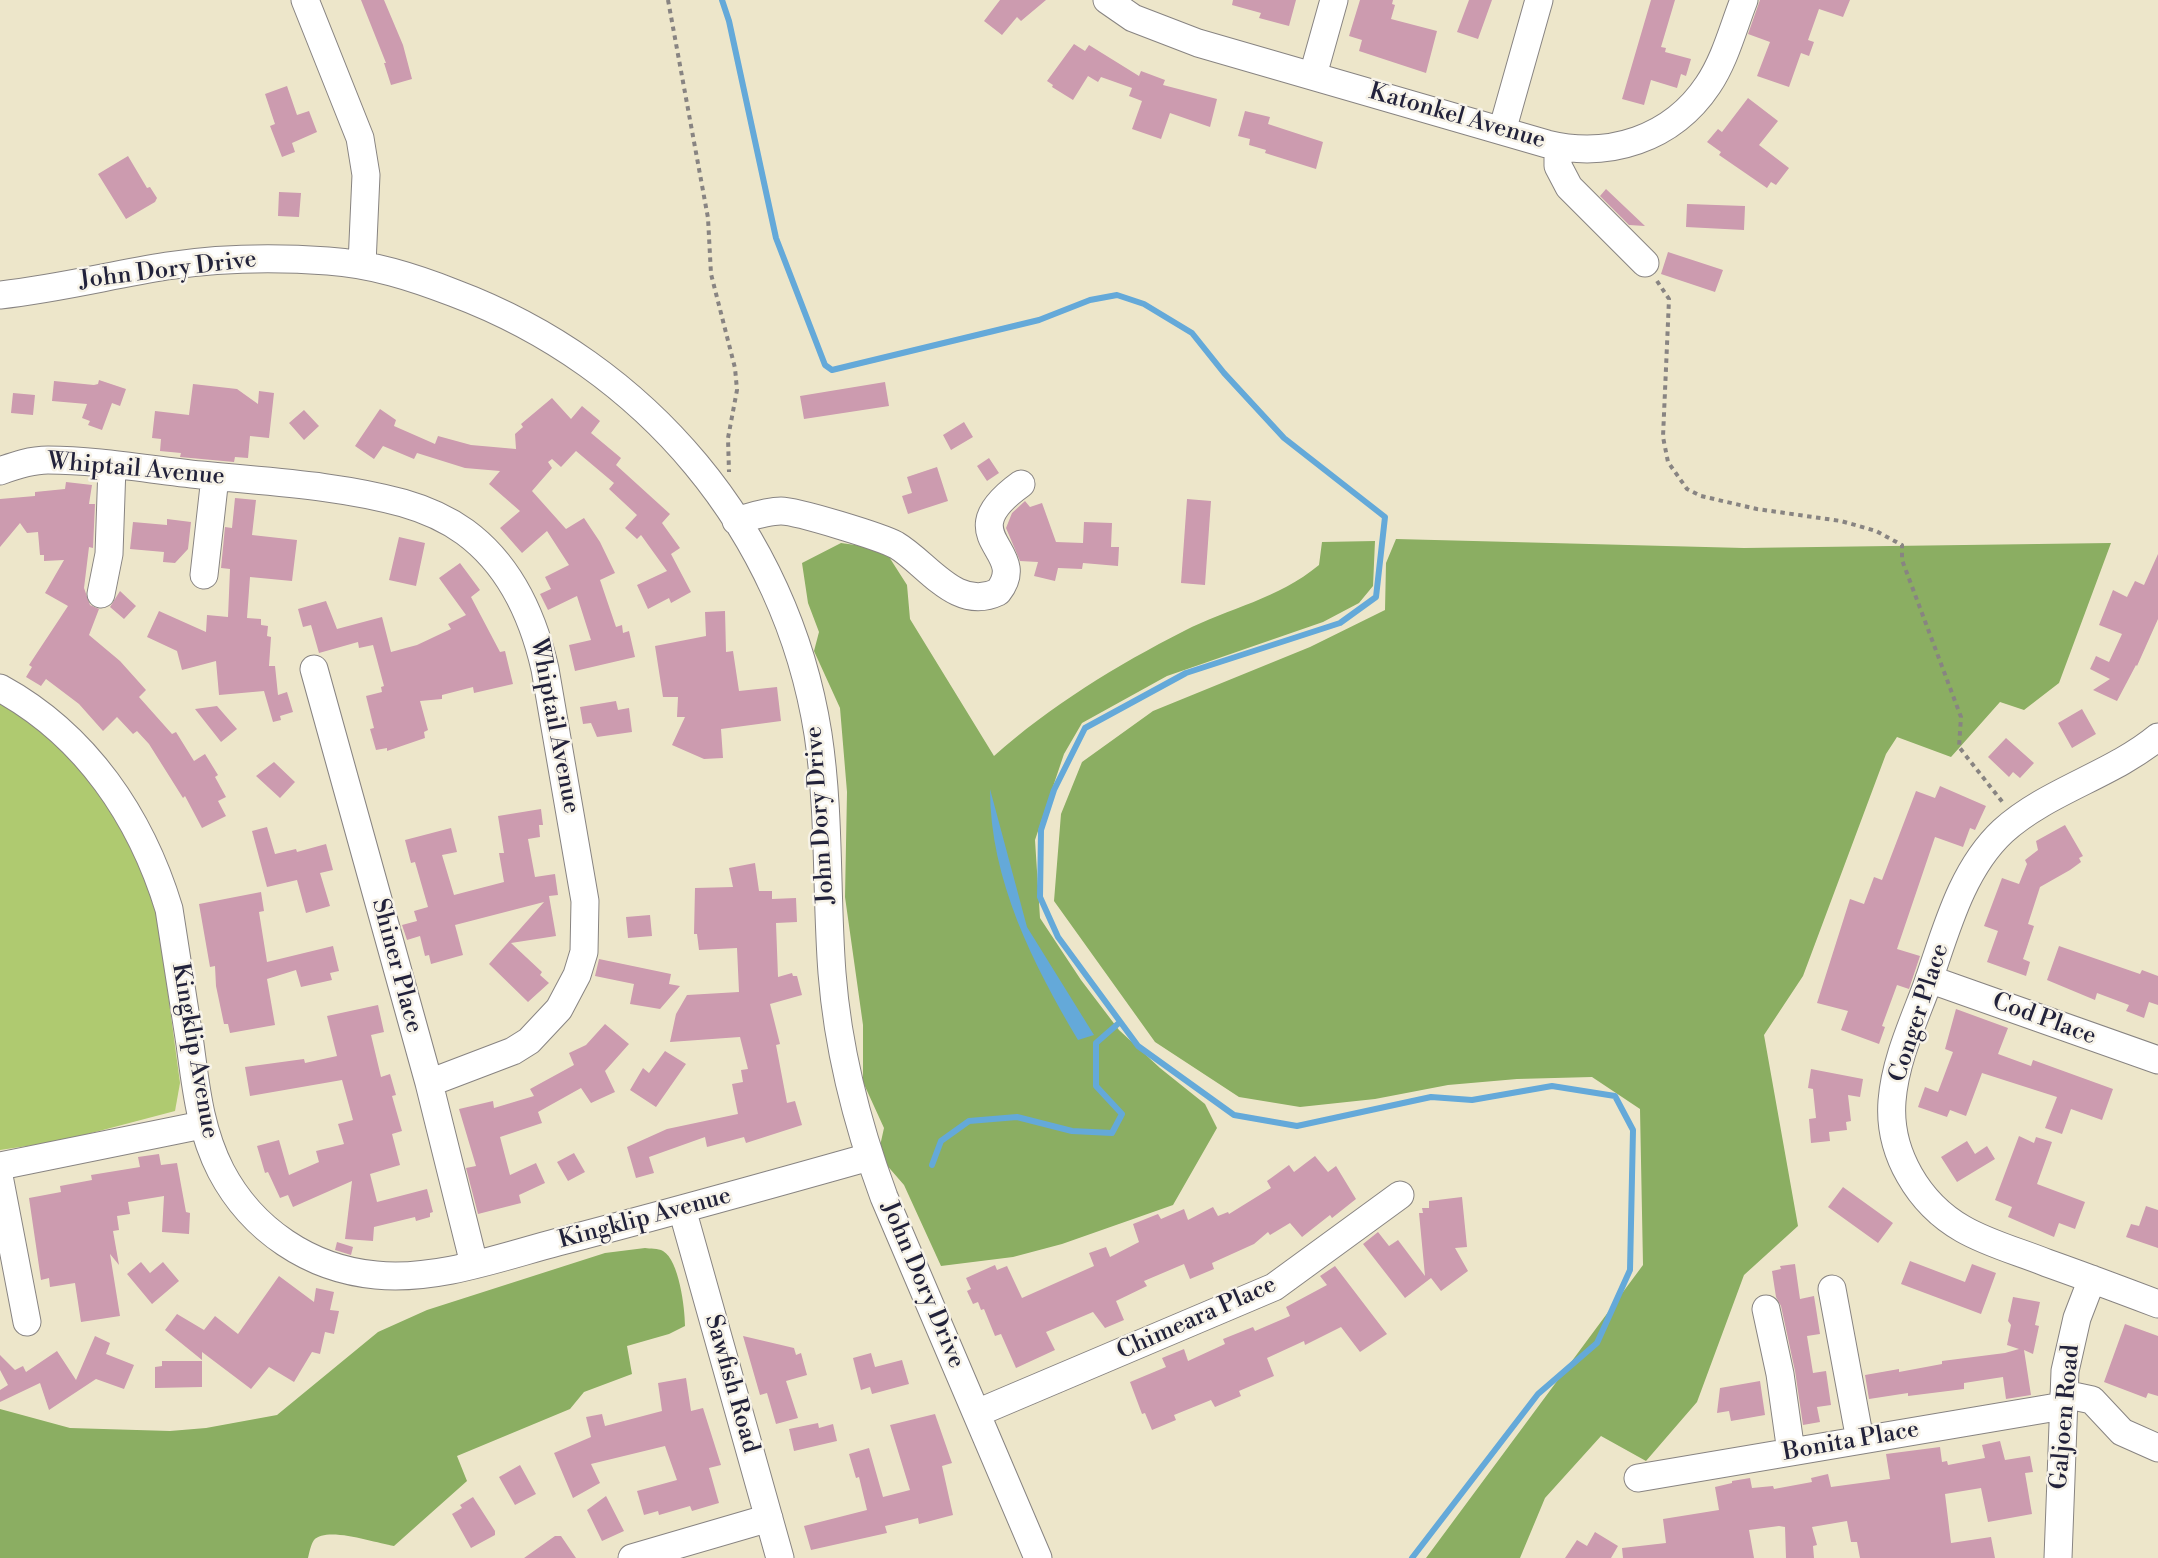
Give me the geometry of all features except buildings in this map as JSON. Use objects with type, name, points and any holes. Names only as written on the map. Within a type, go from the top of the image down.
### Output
[{"type":"street","points":[[305,0],[360,138],[366,175],[362,264]]},
{"type":"street","name":"Katonkel Avenue","points":[[1107,0],[1133,18],[1164,31],[1558,147],[1591,151],[1617,148],[1644,139],[1675,121],[1709,84],[1744,0]]},
{"type":"street","points":[[1313,75],[1334,0]]},
{"type":"street","points":[[1502,131],[1539,0]]},
{"type":"street","points":[[1558,147],[1558,166],[1569,187],[1645,262]]},
{"type":"street","name":"John Dory Drive","points":[[0,295],[211,261],[296,259],[362,264],[417,279],[486,305],[564,345],[643,406],[680,445],[732,515],[768,577],[785,614],[811,701],[823,779],[831,956],[838,1024],[850,1088],[869,1157],[1038,1558]]},
{"type":"street","name":"Whiptail Avenue","points":[[0,471],[23,463],[46,460],[348,491],[406,504],[463,530],[486,549],[508,576],[536,632],[548,681],[585,901],[584,952],[577,975],[559,1009],[530,1041],[513,1051],[429,1083]]},
{"type":"street","points":[[101,594],[109,554],[112,466]]},
{"type":"street","points":[[204,575],[215,477]]},
{"type":"street","points":[[732,515],[782,511],[815,519],[895,545],[951,589],[963,595],[982,597],[998,592],[1007,576],[1006,565],[990,533],[990,516],[998,501],[1021,484]]},
{"type":"street","name":"Shiner Place","points":[[315,669],[429,1083],[474,1264]]},
{"type":"street","name":"Kingklip Avenue","points":[[0,688],[33,709],[73,742],[110,785],[148,852],[169,909],[202,1125],[222,1172],[246,1209],[276,1238],[296,1250],[321,1262],[377,1275],[415,1274],[474,1264],[869,1157]]},
{"type":"street","name":"Conger Place","points":[[2158,737],[2004,830],[1975,866],[1929,979],[1903,1051],[1892,1101],[1895,1134],[1908,1175],[1934,1207],[1966,1231],[2158,1304]]},
{"type":"street","name":"Cod Place","points":[[1929,979],[2158,1060]]},
{"type":"street","points":[[0,1166],[202,1125]]},
{"type":"street","points":[[0,1181],[27,1322]]},
{"type":"street","name":"Chimeara Place","points":[[977,1413],[1274,1287],[1400,1195]]},
{"type":"street","name":"Sawfish Road","points":[[682,1209],[780,1558]]},
{"type":"street","name":"Galjoen Road","points":[[2058,1558],[2063,1400],[2071,1340],[2092,1279]]},
{"type":"street","points":[[1832,1289],[1860,1440]]},
{"type":"street","points":[[1766,1309],[1780,1374],[1791,1452]]},
{"type":"street","points":[[2063,1400],[2092,1400],[2122,1432],[2158,1448]]},
{"type":"street","name":"Bonita Place","points":[[1638,1478],[1860,1440],[2063,1400]]},
{"type":"street","points":[[632,1558],[769,1518]]},
{"type":"path","points":[[668,0],[708,218],[711,274],[735,368],[737,390],[728,438],[732,515]]},
{"type":"path","points":[[1645,262],[1669,299],[1667,403],[1663,437],[1668,462],[1676,476],[1687,489],[1701,496],[1757,509],[1841,521],[1876,531],[1902,545],[1902,560],[1961,717],[1959,747],[2018,821]]},
{"type":"green space","points":[[1396,539],[1744,548],[2111,543],[2059,683],[2024,710],[2000,702],[1951,757],[1897,737],[1886,754],[1803,976],[1764,1035],[1798,1226],[1744,1275],[1697,1402],[1646,1461],[1601,1436],[1545,1498],[1520,1558],[1426,1558],[1643,1265],[1640,1109],[1592,1077],[1517,1079],[1448,1085],[1375,1099],[1300,1107],[1239,1097],[1155,1042],[1054,901],[1061,814],[1082,762],[1153,711],[1310,647],[1385,610],[1386,563]]},
{"type":"green space","points":[[1375,541],[1373,586],[1359,603],[1323,622],[1167,676],[1082,723],[1064,754],[1035,840],[1040,918],[1081,980],[1119,1030],[1160,1068],[1205,1104],[1217,1128],[1173,1205],[1062,1244],[1013,1257],[941,1266],[904,1185],[878,1155],[884,1128],[863,1082],[863,1025],[845,897],[847,792],[840,708],[814,651],[819,632],[808,603],[802,563],[841,543],[884,549],[907,585],[910,619],[994,756],[1061,703],[1134,658],[1184,631],[1270,595],[1303,577],[1319,565],[1322,542]]},
{"type":"green space","points":[[0,700],[58,741],[96,782],[132,839],[155,897],[180,1083],[175,1111],[61,1141],[0,1150]]},
{"type":"green space","points":[[645,1248],[663,1251],[669,1256],[677,1274],[685,1326],[669,1334],[627,1346],[632,1374],[584,1392],[570,1409],[457,1456],[467,1481],[394,1546],[352,1537],[329,1535],[320,1536],[314,1540],[308,1558],[0,1558],[0,1409],[70,1428],[170,1431],[206,1428],[277,1415],[378,1332],[427,1310],[605,1253]]},
{"type":"water","points":[[990,789],[1027,927],[1094,1035],[1078,1040],[1030,951],[1017,920],[997,856]]},
{"type":"waterway","points":[[722,0],[729,21],[776,238],[825,365],[832,370],[1039,320],[1090,300],[1117,295],[1144,304],[1192,333],[1224,373],[1284,438],[1385,517],[1376,597],[1340,623],[1186,673],[1085,728],[1054,790],[1041,830],[1040,897],[1058,937],[1138,1046],[1234,1115],[1297,1126],[1431,1097],[1472,1100],[1552,1086],[1615,1096],[1633,1130],[1630,1270],[1597,1343],[1538,1394],[1412,1558]]},
{"type":"waterway","points":[[932,1165],[941,1141],[969,1121],[1017,1117],[1072,1131],[1112,1133],[1122,1114],[1096,1086],[1096,1043],[1120,1022]]}]
